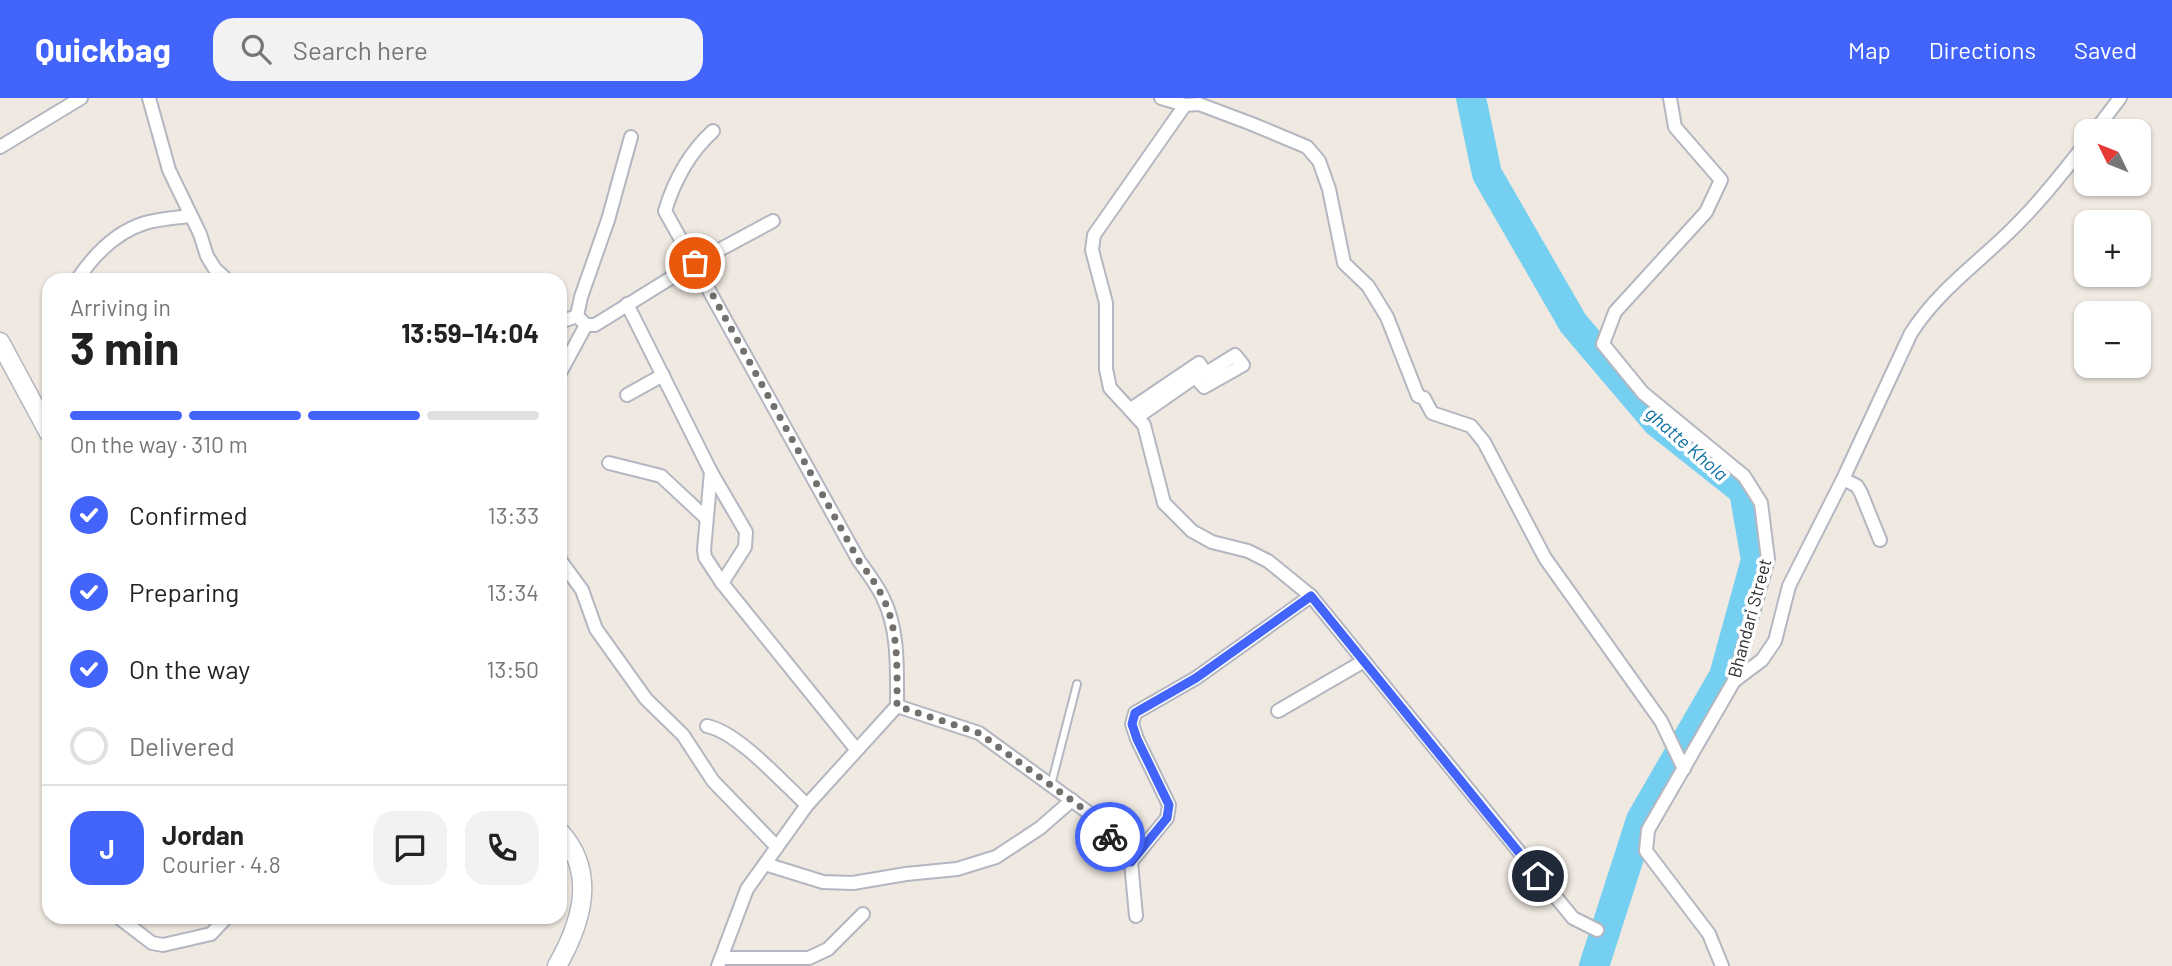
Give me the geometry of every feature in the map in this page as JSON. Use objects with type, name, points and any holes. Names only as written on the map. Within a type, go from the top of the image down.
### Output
[{"type":"street","points":[[0,147],[81,98]]},
{"type":"street","points":[[149,98],[169,170],[200,234],[207,256],[219,273]]},
{"type":"street","points":[[1161,98],[1185,105],[1199,103],[1307,146],[1319,161],[1329,189],[1344,262],[1368,285],[1387,317],[1418,396],[1424,398],[1432,412],[1471,426],[1484,442],[1545,558],[1565,589],[1611,647],[1661,721],[1684,768]]},
{"type":"street","name":"Bhandari Street","points":[[1670,98],[1675,127],[1721,180],[1706,212],[1615,312],[1604,344],[1643,393],[1744,476],[1761,503],[1768,559],[1734,681],[1648,830],[1646,851],[1709,934],[1722,966]]},
{"type":"street","points":[[2104,119],[2120,98]]},
{"type":"street","points":[[1185,105],[1094,235],[1091,250],[1106,303],[1106,369],[1110,388],[1144,425],[1164,503],[1192,531],[1212,542],[1248,551],[1268,561],[1311,596],[1573,918],[1597,930]]},
{"type":"street","points":[[713,131],[695,148],[669,196],[665,211],[859,561],[884,600],[892,625],[897,674],[897,706],[807,805],[747,889],[720,962],[809,958],[828,949],[863,914]]},
{"type":"street","points":[[567,356],[582,321],[581,297],[608,220],[631,137]]},
{"type":"street","points":[[1734,681],[1770,651],[1789,586],[1843,480],[1911,333],[1922,316],[1946,287],[2006,235],[2074,158]]},
{"type":"street","points":[[82,273],[90,260],[115,239],[144,224],[190,216]]},
{"type":"street","points":[[567,322],[582,321],[595,325],[695,263],[772,221]]},
{"type":"street","points":[[628,304],[711,472],[746,532],[745,548],[722,583]]},
{"type":"street","points":[[0,342],[42,420]]},
{"type":"street","points":[[1235,355],[1243,365],[1204,387],[1195,376],[1135,413],[1199,363],[1206,373],[1235,355]]},
{"type":"street","points":[[627,395],[663,375]]},
{"type":"street","points":[[609,463],[661,476],[706,518]]},
{"type":"street","points":[[711,472],[705,557],[722,583],[856,749]]},
{"type":"street","points":[[1843,480],[1857,486],[1880,540]]},
{"type":"street","points":[[567,570],[582,590],[596,629],[646,699],[683,735],[713,781],[777,847]]},
{"type":"street","points":[[1131,862],[1167,818],[1169,805],[1137,739],[1132,724],[1135,713],[1196,678],[1311,596]]},
{"type":"street","points":[[1278,711],[1364,661]]},
{"type":"street","points":[[897,706],[979,733],[1089,813],[1131,862],[1136,916]]},
{"type":"street","points":[[707,726],[732,737],[807,805]]},
{"type":"street","points":[[765,864],[823,882],[853,883],[957,869],[996,857],[1040,828],[1072,800]]},
{"type":"street","points":[[557,966],[574,932],[583,893],[579,859],[567,839]]},
{"type":"street","points":[[127,924],[152,943],[163,945],[211,934],[220,924]]},
{"type":"lane","points":[[1051,785],[1077,684]]},
{"type":"waterway","name":"ghatte Khola","points":[[1471,98],[1487,174],[1573,323],[1657,422],[1744,491],[1756,560],[1724,676],[1641,820],[1594,966]]},
{"type":"way so far","points":[[695,263],[859,561],[884,600],[892,625],[897,706],[979,733],[1089,813],[1110,837]]},
{"type":"route","points":[[1110,837],[1131,862],[1167,818],[1169,805],[1132,724],[1135,713],[1196,678],[1311,596],[1538,876]]}]
